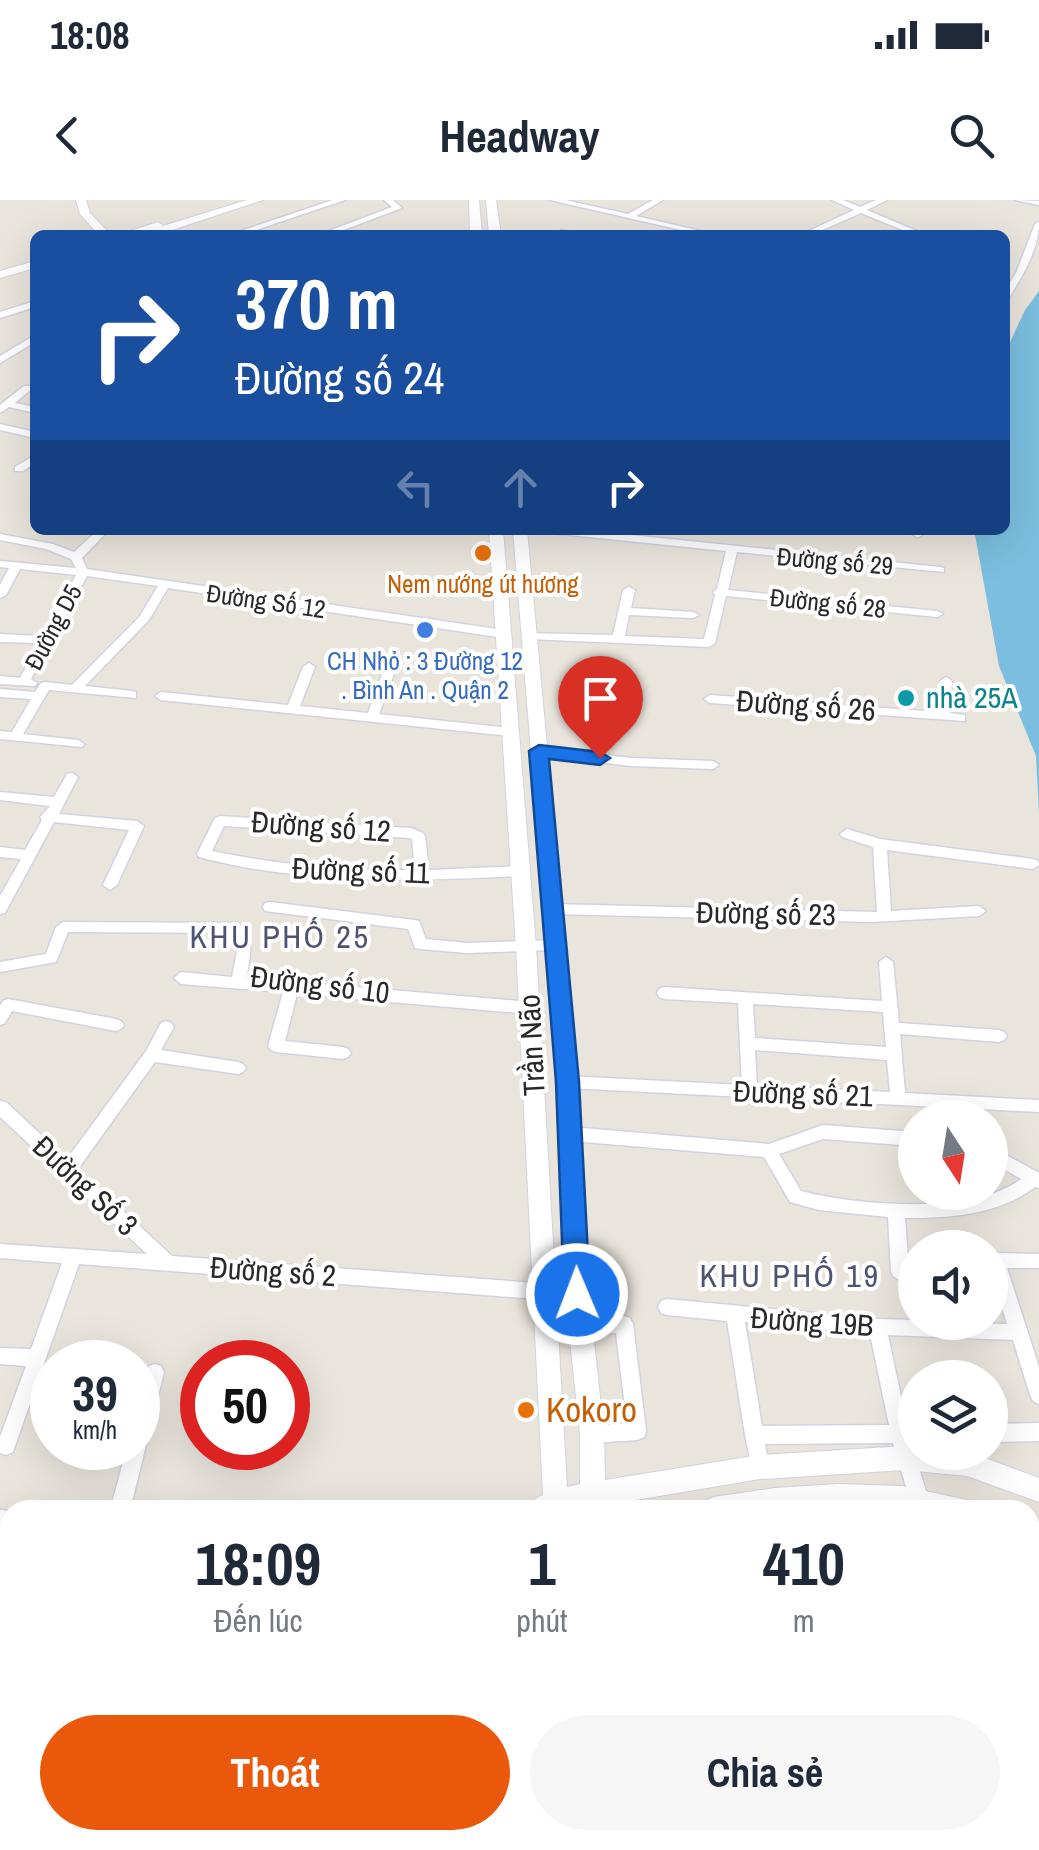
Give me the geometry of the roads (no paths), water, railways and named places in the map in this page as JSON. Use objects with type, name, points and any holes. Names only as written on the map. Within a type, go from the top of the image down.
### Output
[{"type":"main road","points":[[81,200],[85,214],[101,230]]},
{"type":"main road","points":[[140,230],[236,200]]},
{"type":"main road","points":[[162,230],[258,200]]},
{"type":"main road","points":[[491,200],[494,230]]},
{"type":"main road","points":[[470,201],[475,230]]},
{"type":"main road","points":[[2,271],[30,268]]},
{"type":"main road","name":"Trần Não","points":[[496,535],[530,1008],[551,1500]]},
{"type":"main road","name":"Trần Não","points":[[520,535],[568,1082],[577,1294],[592,1434],[592,1500]]},
{"type":"main road","points":[[509,701],[534,699]]},
{"type":"main road","name":"Trần Não","points":[[602,1500],[898,1444]]},
{"type":"main road","name":"Trần Não","points":[[984,1470],[1039,1490]]},
{"type":"main road","points":[[769,1500],[851,1496],[886,1500]]},
{"type":"street","points":[[249,230],[342,200]]},
{"type":"street","points":[[336,230],[398,208],[388,200]]},
{"type":"street","points":[[555,200],[687,230]]},
{"type":"street","points":[[631,215],[659,200]]},
{"type":"street","points":[[836,200],[910,230]]},
{"type":"street","points":[[815,230],[883,200]]},
{"type":"street","points":[[1019,200],[1039,203]]},
{"type":"street","points":[[1010,289],[1039,224]]},
{"type":"street","points":[[1010,270],[1020,274]]},
{"type":"street","points":[[0,315],[30,306]]},
{"type":"street","points":[[0,360],[30,341]]},
{"type":"street","points":[[4,408],[30,388]]},
{"type":"street","points":[[4,408],[30,410]]},
{"type":"street","points":[[0,427],[30,434]]},
{"type":"street","points":[[19,469],[30,461]]},
{"type":"street","points":[[0,536],[27,535],[76,557],[83,572]]},
{"type":"street","points":[[76,557],[99,535]]},
{"type":"street","name":"Đường số 29","points":[[593,535],[940,570]]},
{"type":"street","points":[[529,636],[720,636],[722,597],[732,551]]},
{"type":"street","name":"Đường Số 12","points":[[0,564],[83,572],[504,634]]},
{"type":"street","points":[[0,595],[16,566]]},
{"type":"street","name":"Đường D5","points":[[24,682],[83,572]]},
{"type":"street","points":[[74,690],[145,618],[164,586]]},
{"type":"street","points":[[618,639],[628,590]]},
{"type":"street","name":"Đường số 28","points":[[722,597],[936,614]]},
{"type":"street","points":[[624,611],[693,615]]},
{"type":"street","points":[[0,638],[46,640]]},
{"type":"street","points":[[292,710],[309,667]]},
{"type":"street","points":[[372,718],[388,674]]},
{"type":"street","points":[[0,680],[24,682],[42,692]]},
{"type":"street","points":[[944,715],[946,681]]},
{"type":"street","points":[[0,693],[74,690],[132,695]]},
{"type":"street","points":[[7,736],[42,692]]},
{"type":"street","points":[[161,696],[511,732]]},
{"type":"street","name":"Đường số 26","points":[[710,699],[961,718]]},
{"type":"street","points":[[7,736],[78,744]]},
{"type":"street","points":[[539,751],[631,762],[713,765]]},
{"type":"street","points":[[0,909],[72,777]]},
{"type":"street","points":[[0,796],[56,802]]},
{"type":"street","points":[[47,817],[144,827],[110,885]]},
{"type":"street","name":"Đường số 12","points":[[204,854],[220,821],[411,834],[418,836],[423,876]]},
{"type":"street","points":[[847,834],[880,844],[1034,864]]},
{"type":"street","points":[[877,921],[880,844]]},
{"type":"street","points":[[0,852],[28,855]]},
{"type":"street","name":"Đường số 11","points":[[204,854],[280,868],[423,876],[519,871]]},
{"type":"street","points":[[270,908],[414,925],[420,944],[556,946]]},
{"type":"street","name":"Đường số 23","points":[[553,909],[877,921],[979,912]]},
{"type":"street","name":"Đường số 10","points":[[0,967],[51,958],[62,928],[238,928],[244,951],[238,980],[530,1008]]},
{"type":"street","points":[[886,962],[898,1097]]},
{"type":"street","points":[[181,978],[238,980]]},
{"type":"street","points":[[292,985],[276,1046],[343,1053]]},
{"type":"street","points":[[664,993],[890,1007]]},
{"type":"street","points":[[745,998],[750,1092]]},
{"type":"street","points":[[0,1019],[8,1005],[116,1025]]},
{"type":"street","points":[[68,1170],[151,1054],[166,1026]]},
{"type":"street","points":[[894,1028],[998,1036]]},
{"type":"street","points":[[749,1044],[894,1054]]},
{"type":"street","points":[[151,1054],[238,1068]]},
{"type":"street","name":"Đường số 21","points":[[568,1082],[1039,1106]]},
{"type":"street","name":"Đường Số 3","points":[[0,1108],[170,1265]]},
{"type":"street","points":[[571,1134],[769,1151],[823,1132],[898,1138]]},
{"type":"street","points":[[769,1151],[796,1198],[896,1212],[996,1204],[1022,1193],[1036,1181],[1008,1163]]},
{"type":"street","points":[[896,1212],[898,1242]]},
{"type":"street","name":"Đường số 2","points":[[0,1251],[577,1294]]},
{"type":"street","points":[[43,1340],[73,1257]]},
{"type":"street","points":[[1039,1261],[996,1260],[1039,1394]]},
{"type":"street","name":"Đường 19B","points":[[667,1308],[877,1327],[1018,1332]]},
{"type":"street","points":[[735,1316],[760,1467]]},
{"type":"street","points":[[581,1328],[624,1324],[637,1431],[592,1434]]},
{"type":"street","points":[[877,1327],[898,1408]]},
{"type":"street","points":[[1,1356],[30,1358]]},
{"type":"street","points":[[6,1446],[8,1415],[30,1372]]},
{"type":"street","points":[[1008,1433],[1039,1432]]},
{"type":"street","points":[[754,1435],[898,1442]]},
{"type":"street","points":[[123,1500],[130,1470]]},
{"type":"street","points":[[913,1470],[919,1500]]},
{"type":"water","points":[[1039,291],[1039,813],[1036,756],[999,666],[975,535],[1010,535],[1010,342]]},
{"type":"place","name":"Nem nướng út hương","points":[[483,553]]},
{"type":"place","name":"CH Nhỏ : 3 Đường 12 . Bình An . Quận 2","points":[[425,630]]},
{"type":"place","name":"nhà 25A","points":[[906,698]]},
{"type":"place","name":"Kokoro","points":[[526,1410]]},
{"type":"district","name":"KHU PHỐ 25","points":[[280,937]]},
{"type":"district","name":"KHU PHỐ 19","points":[[790,1276]]}]
